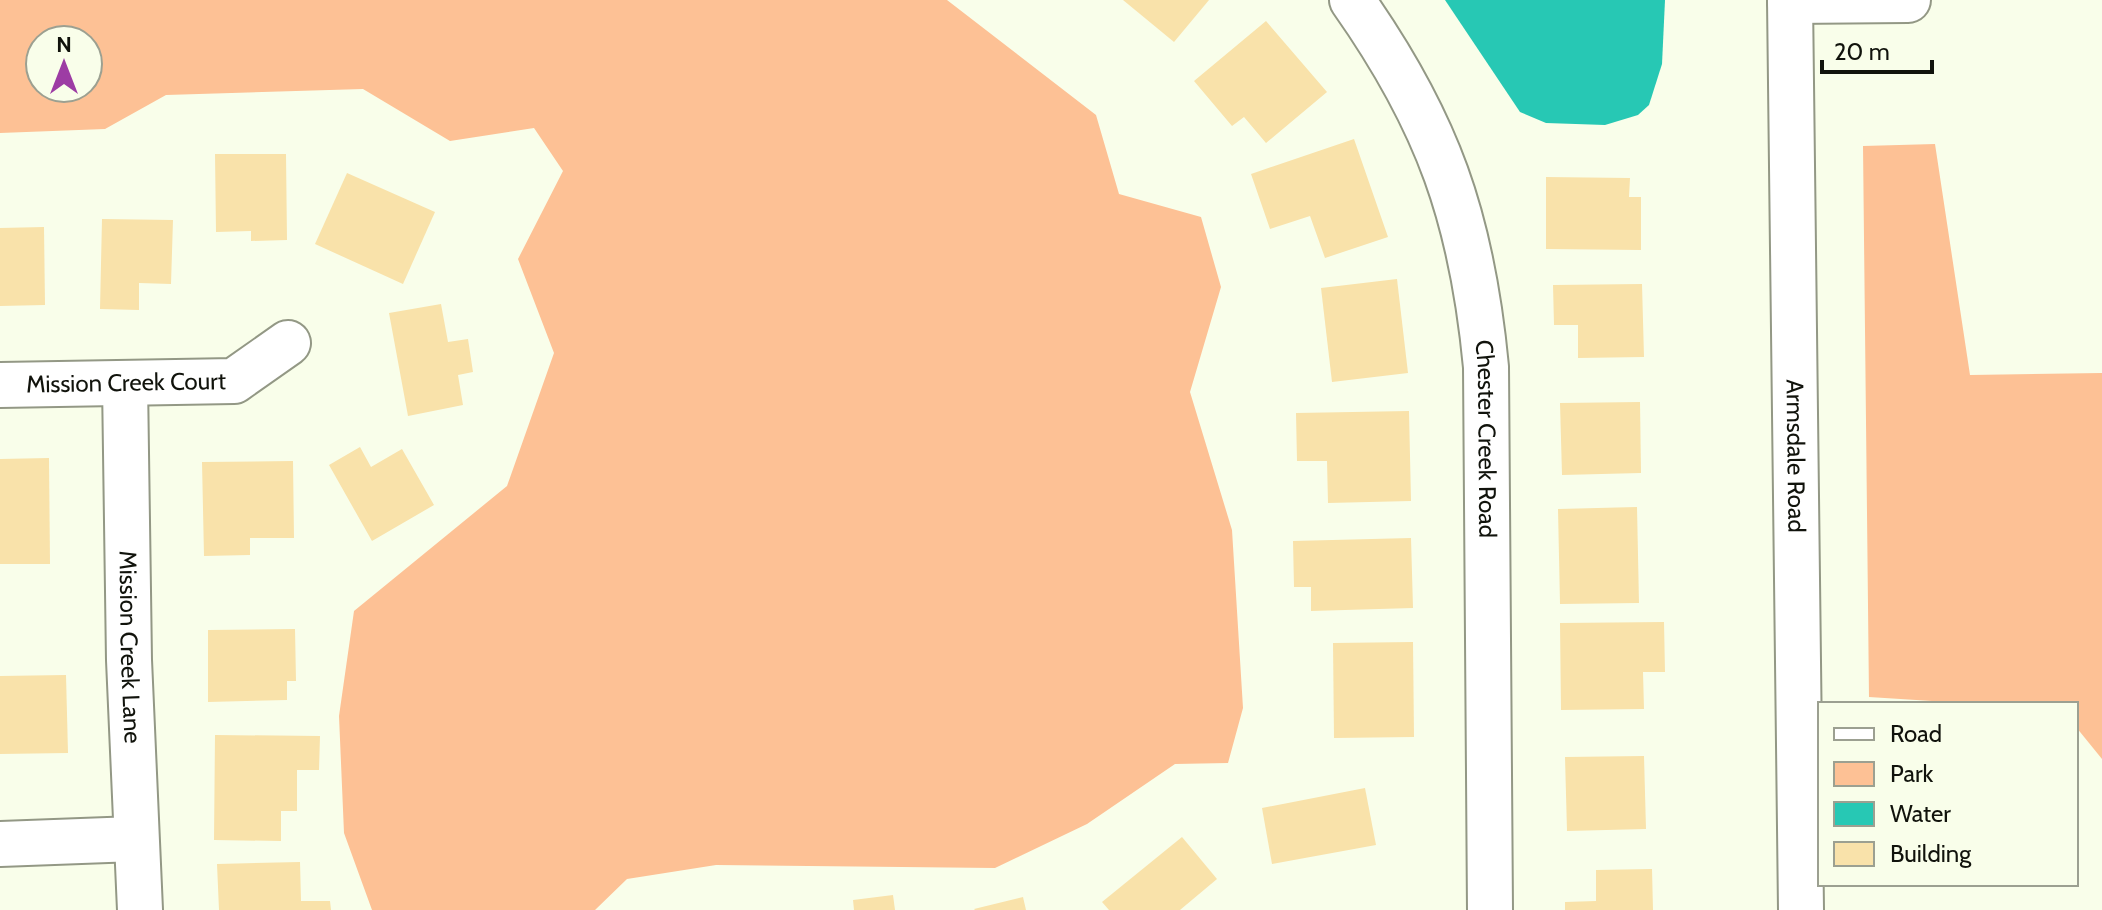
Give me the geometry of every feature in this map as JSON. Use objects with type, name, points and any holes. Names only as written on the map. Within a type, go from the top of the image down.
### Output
[{"type":"street","name":"Chester Creek Road","points":[[1352,0],[1395,62],[1439,151],[1466,234],[1479,292],[1486,367],[1490,910]]},
{"type":"street","points":[[1790,1],[1908,0]]},
{"type":"street","name":"Armsdale Road","points":[[1790,1],[1801,910]]},
{"type":"street","name":"Mission Creek Court","points":[[0,385],[234,381],[288,343]]},
{"type":"street","name":"Mission Creek Lane","points":[[125,383],[135,839],[140,910]]},
{"type":"street","points":[[0,844],[135,839]]},
{"type":"green space","points":[[0,0],[947,0],[1096,115],[1119,194],[1201,217],[1221,287],[1190,392],[1232,530],[1243,708],[1228,763],[1175,764],[1087,824],[995,868],[716,865],[627,879],[595,910],[372,910],[344,833],[339,716],[354,611],[507,486],[554,353],[518,259],[563,171],[534,128],[450,141],[363,89],[166,95],[105,129],[0,133]]},
{"type":"green space","points":[[1935,144],[1970,375],[2102,373],[2102,759],[2078,729],[2078,702],[1948,702],[1869,697],[1863,146]]},
{"type":"water","points":[[1445,0],[1665,0],[1662,64],[1649,105],[1638,115],[1605,125],[1546,123],[1520,112]]},
{"type":"building","points":[[1123,0],[1209,0],[1174,42]]},
{"type":"building","points":[[1266,21],[1327,92],[1266,143],[1244,117],[1232,126],[1194,81]]},
{"type":"building","points":[[1354,139],[1388,237],[1325,258],[1310,216],[1270,229],[1251,174]]},
{"type":"building","points":[[215,154],[286,154],[287,240],[251,241],[251,231],[216,232]]},
{"type":"building","points":[[347,173],[435,212],[403,284],[315,244]]},
{"type":"building","points":[[1546,177],[1630,178],[1629,197],[1641,197],[1641,250],[1546,249]]},
{"type":"building","points":[[102,219],[173,220],[171,284],[139,283],[139,310],[100,309]]},
{"type":"building","points":[[44,227],[45,305],[0,306],[0,228]]},
{"type":"building","points":[[1397,279],[1408,373],[1332,382],[1321,288]]},
{"type":"building","points":[[1642,284],[1644,357],[1578,358],[1578,325],[1554,325],[1553,285]]},
{"type":"building","points":[[441,304],[448,342],[468,339],[473,372],[458,375],[463,405],[408,416],[389,313]]},
{"type":"building","points":[[1640,402],[1641,473],[1562,475],[1560,403]]},
{"type":"building","points":[[1409,411],[1411,501],[1328,503],[1327,461],[1297,461],[1296,413]]},
{"type":"building","points":[[360,447],[371,467],[402,449],[434,505],[372,541],[329,465]]},
{"type":"building","points":[[49,458],[50,564],[0,564],[0,459]]},
{"type":"building","points":[[293,461],[294,538],[250,538],[250,555],[204,556],[202,462]]},
{"type":"building","points":[[1637,507],[1639,603],[1560,604],[1558,509]]},
{"type":"building","points":[[1411,538],[1413,608],[1311,611],[1311,587],[1294,587],[1293,541]]},
{"type":"building","points":[[1664,622],[1665,672],[1643,672],[1644,709],[1561,710],[1560,623]]},
{"type":"building","points":[[295,629],[296,681],[287,681],[287,700],[208,702],[208,630]]},
{"type":"building","points":[[1413,642],[1414,737],[1334,738],[1333,643]]},
{"type":"building","points":[[66,675],[68,753],[0,754],[0,676]]},
{"type":"building","points":[[215,735],[320,736],[319,770],[297,770],[297,811],[281,811],[281,841],[214,840]]},
{"type":"building","points":[[1644,756],[1646,829],[1567,831],[1565,757]]},
{"type":"building","points":[[1365,788],[1376,845],[1272,864],[1262,808]]},
{"type":"building","points":[[1182,837],[1217,879],[1180,910],[1109,910],[1102,902]]},
{"type":"building","points":[[300,862],[301,901],[330,901],[331,910],[219,910],[217,864]]},
{"type":"building","points":[[1652,869],[1653,910],[1565,910],[1565,902],[1596,901],[1596,870]]},
{"type":"building","points":[[893,895],[895,910],[854,910],[853,900]]},
{"type":"building","points":[[1023,897],[1026,910],[974,909]]}]
